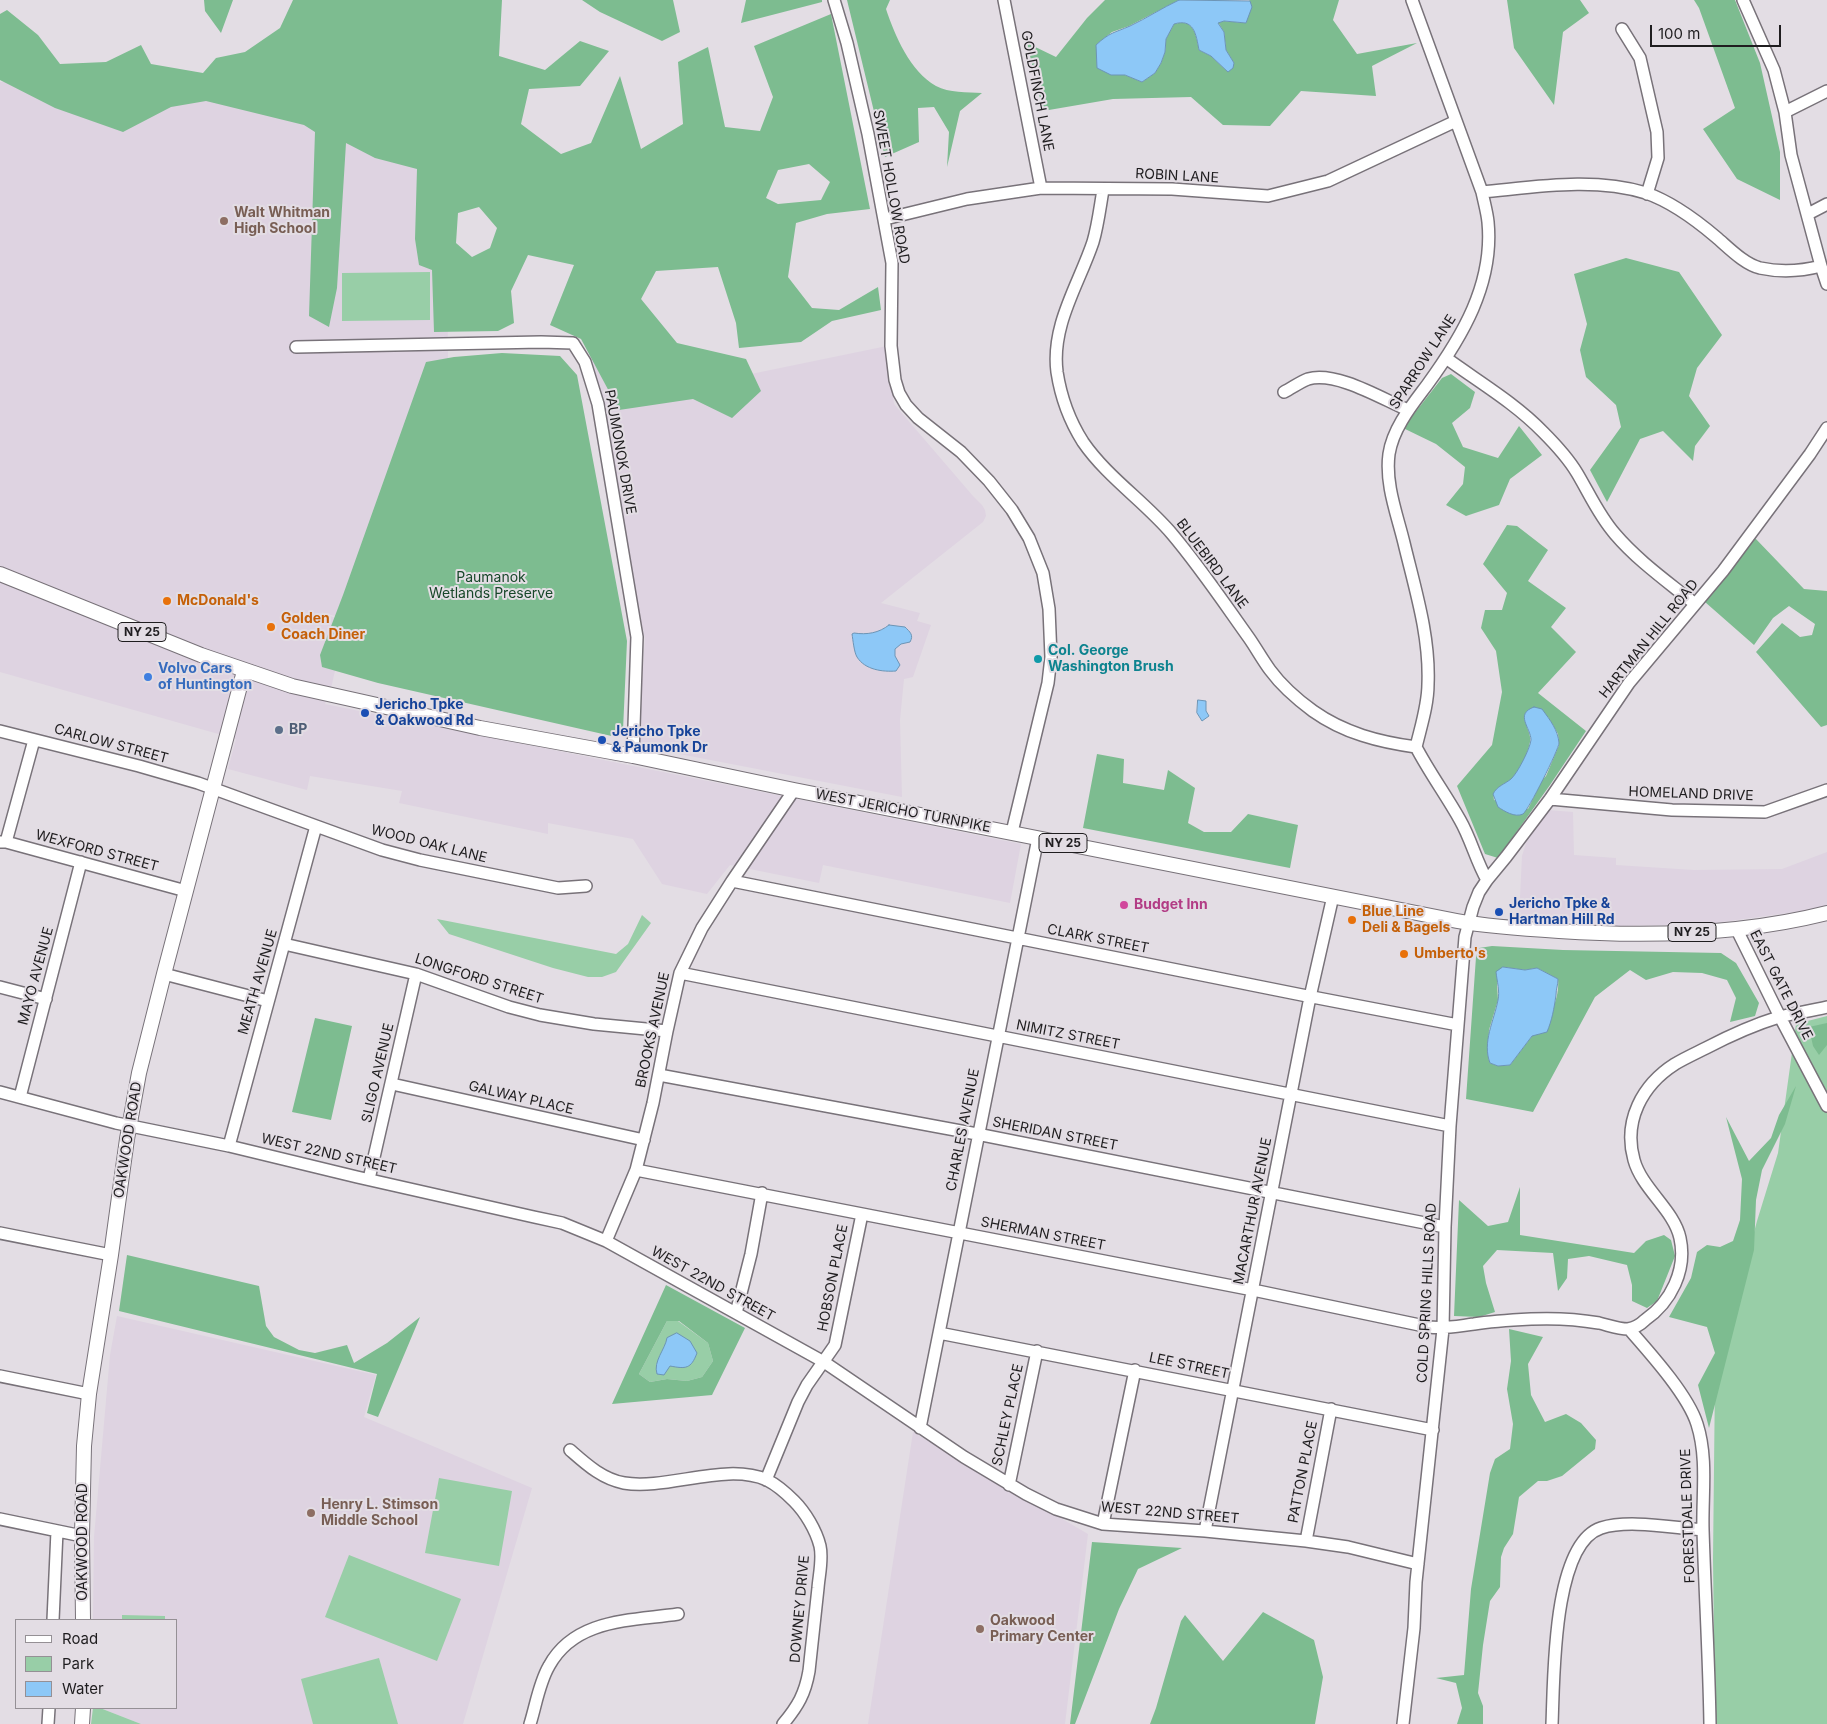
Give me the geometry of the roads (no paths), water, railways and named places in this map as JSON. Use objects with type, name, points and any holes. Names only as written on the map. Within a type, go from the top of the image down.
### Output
[{"type":"main road","name":"WEST JERICHO TURNPIKE","points":[[0,574],[244,671],[292,686],[412,714],[633,756],[794,790],[1468,923],[1531,930],[1606,934],[1675,933],[1737,930],[1800,920],[1827,913]]},
{"type":"main road","name":"OAKWOOD ROAD","points":[[83,1619],[84,1446],[89,1394],[112,1255],[129,1126],[139,1073],[164,974],[244,671]]},
{"type":"main road","points":[[82,1724],[83,1709]]},
{"type":"street","name":"SWEET HOLLOW ROAD","points":[[834,0],[847,42],[868,134],[892,263],[892,346],[895,380],[899,393],[906,405],[918,418],[961,452],[989,481],[1012,510],[1029,538],[1043,573],[1049,609],[1050,666],[1048,683],[1012,832]]},
{"type":"street","name":"GOLDFINCH LANE","points":[[1004,0],[1041,188]]},
{"type":"street","name":"SPARROW LANE","points":[[1412,0],[1482,192],[1488,222],[1488,245],[1484,272],[1480,292],[1470,316],[1446,358],[1408,410],[1396,434],[1390,452],[1388,469],[1391,490],[1424,630],[1429,664],[1426,707],[1416,747]]},
{"type":"street","points":[[1743,0],[1774,70],[1785,112],[1791,155],[1827,284]]},
{"type":"street","points":[[1622,29],[1640,58],[1657,132],[1658,158],[1647,194]]},
{"type":"street","points":[[1785,112],[1827,91]]},
{"type":"street","name":"ROBIN LANE","points":[[884,219],[967,199],[1041,188],[1103,190],[1174,189],[1268,196],[1328,181],[1456,121]]},
{"type":"street","points":[[1482,192],[1574,184],[1626,188],[1647,194],[1675,207],[1692,218],[1740,258],[1759,268],[1801,270],[1821,266]]},
{"type":"street","name":"BLUEBIRD LANE","points":[[1103,190],[1093,240],[1067,307],[1056,351],[1062,401],[1073,426],[1085,444],[1107,469],[1172,533],[1219,595],[1270,671],[1293,694],[1313,712],[1347,730],[1365,737],[1416,747]]},
{"type":"street","points":[[1808,214],[1827,204]]},
{"type":"street","name":"PAUMONOK DRIVE","points":[[296,347],[573,343],[584,362],[598,404],[636,637],[633,756]]},
{"type":"street","points":[[1446,358],[1519,411],[1542,431],[1564,454],[1599,512],[1615,534],[1635,554],[1695,604]]},
{"type":"street","points":[[1284,392],[1309,379],[1330,378],[1408,410]]},
{"type":"street","name":"HARTMAN HILL ROAD","points":[[1468,923],[1478,892],[1550,799],[1629,683],[1747,540],[1827,428]]},
{"type":"street","name":"CARLOW STREET","points":[[0,731],[140,766],[213,789]]},
{"type":"street","points":[[3,842],[34,740]]},
{"type":"street","points":[[1416,747],[1425,765],[1461,821],[1487,880]]},
{"type":"street","name":"WOOD OAK LANE","points":[[213,789],[382,850],[420,860],[558,888],[586,886]]},
{"type":"street","name":"BROOKS AVENUE","points":[[606,1241],[636,1170],[659,1074],[680,973],[702,928],[794,790]]},
{"type":"street","name":"HOMELAND DRIVE","points":[[1550,799],[1672,810],[1765,812],[1827,790]]},
{"type":"street","name":"MEATH AVENUE","points":[[229,1146],[316,826]]},
{"type":"street","name":"CHARLES AVENUE","points":[[920,1428],[977,1134],[1038,838]]},
{"type":"street","name":"WEXFORD STREET","points":[[3,842],[186,891]]},
{"type":"street","name":"MAYO AVENUE","points":[[20,1097],[81,862]]},
{"type":"street","name":"CLARK STREET","points":[[732,881],[1458,1025]]},
{"type":"street","name":"MACARTHUR AVENUE","points":[[1205,1531],[1273,1193],[1310,997],[1333,896]]},
{"type":"street","name":"COLD SPRING HILLS ROAD","points":[[1403,1724],[1443,1329],[1445,1227],[1450,1126],[1468,923]]},
{"type":"street","name":"EAST GATE DRIVE","points":[[1737,930],[1827,1106]]},
{"type":"street","name":"LONGFORD STREET","points":[[284,944],[416,974],[509,1007],[540,1015],[594,1024],[667,1031]]},
{"type":"street","name":"NIMITZ STREET","points":[[680,973],[1450,1126]]},
{"type":"street","points":[[164,974],[268,1001]]},
{"type":"street","name":"SLIGO AVENUE","points":[[369,1179],[416,974]]},
{"type":"street","points":[[0,987],[46,999]]},
{"type":"street","points":[[1630,1329],[1660,1308],[1677,1280],[1682,1258],[1680,1237],[1672,1220],[1649,1188],[1634,1162],[1630,1144],[1635,1109],[1645,1091],[1660,1075],[1676,1063],[1734,1034],[1780,1017],[1827,1007]]},
{"type":"street","name":"SHERIDAN STREET","points":[[659,1074],[977,1134],[1445,1227]]},
{"type":"street","name":"GALWAY PLACE","points":[[392,1084],[644,1140]]},
{"type":"street","name":"WEST 22ND STREET","points":[[0,1092],[129,1126],[229,1146],[562,1223],[606,1241],[824,1362],[964,1457],[1056,1509],[1103,1524],[1205,1531],[1306,1541],[1348,1547],[1418,1564]]},
{"type":"street","name":"SHERMAN STREET","points":[[636,1170],[762,1193],[1443,1329],[1498,1321],[1558,1318],[1630,1329]]},
{"type":"street","points":[[736,1314],[751,1254],[762,1193]]},
{"type":"street","name":"HOBSON PLACE","points":[[766,1480],[798,1402],[835,1345],[862,1214]]},
{"type":"street","points":[[0,1233],[112,1255]]},
{"type":"street","name":"FORESTDALE DRIVE","points":[[1630,1329],[1687,1402],[1697,1424],[1702,1452],[1710,1724]]},
{"type":"street","name":"LEE STREET","points":[[939,1333],[1136,1370],[1434,1430]]},
{"type":"street","name":"SCHLEY PLACE","points":[[1009,1484],[1037,1351]]},
{"type":"street","points":[[1103,1524],[1136,1370]]},
{"type":"street","points":[[0,1376],[89,1394]]},
{"type":"street","name":"PATTON PLACE","points":[[1306,1541],[1331,1409]]},
{"type":"street","points":[[570,1450],[604,1476],[623,1483],[645,1485],[726,1475],[744,1475],[766,1480]]},
{"type":"street","name":"DOWNEY DRIVE","points":[[766,1480],[784,1491],[801,1508],[811,1525],[820,1547],[819,1575],[806,1686],[798,1706],[782,1724]]},
{"type":"street","points":[[0,1519],[82,1536]]},
{"type":"street","points":[[1552,1724],[1560,1600],[1570,1567],[1581,1544],[1588,1535],[1599,1529],[1631,1524],[1703,1530]]},
{"type":"street","points":[[53,1619],[57,1531]]},
{"type":"street","points":[[530,1724],[549,1666],[560,1650],[575,1636],[590,1628],[609,1623],[678,1614]]},
{"type":"street","points":[[48,1724],[49,1709]]},
{"type":"water","points":[[1179,0],[1250,1],[1252,7],[1246,23],[1224,21],[1218,23],[1224,32],[1226,50],[1234,63],[1233,68],[1228,72],[1211,56],[1199,50],[1193,29],[1186,23],[1181,23],[1174,24],[1166,39],[1165,52],[1155,73],[1142,82],[1125,75],[1111,75],[1097,68],[1096,45],[1112,33],[1136,23]]},
{"type":"water","points":[[889,625],[905,627],[911,635],[910,642],[901,644],[895,649],[895,656],[900,665],[896,671],[886,671],[865,665],[857,657],[852,634],[873,633]]},
{"type":"water","points":[[1198,700],[1206,701],[1206,711],[1209,716],[1202,721],[1197,713]]},
{"type":"water","points":[[1534,707],[1542,709],[1548,717],[1555,729],[1559,743],[1537,792],[1526,810],[1523,814],[1513,815],[1498,807],[1493,794],[1514,776],[1526,755],[1531,740],[1524,717],[1528,710]]},
{"type":"water","points":[[1503,967],[1525,970],[1537,968],[1558,979],[1558,981],[1553,1014],[1547,1032],[1532,1036],[1510,1065],[1498,1066],[1490,1063],[1487,1047],[1499,997],[1496,972]]},
{"type":"water","points":[[677,1333],[690,1341],[697,1353],[695,1358],[687,1367],[670,1366],[664,1375],[657,1374],[658,1360],[667,1338]]},
{"type":"place","name":"Walt Whitman High School","points":[[224,221]]},
{"type":"place","name":"McDonald's","points":[[167,601]]},
{"type":"place","name":"Golden Coach Diner","points":[[271,627]]},
{"type":"place","name":"Col. George Washington Brush","points":[[1038,659]]},
{"type":"place","name":"Volvo Cars of Huntington","points":[[148,677]]},
{"type":"place","name":"Jericho Tpke & Oakwood Rd","points":[[365,713]]},
{"type":"place","name":"BP","points":[[279,730]]},
{"type":"place","name":"Jericho Tpke & Paumonk Dr","points":[[602,740]]},
{"type":"place","name":"Budget Inn","points":[[1124,905]]},
{"type":"place","name":"Jericho Tpke & Hartman Hill Rd","points":[[1499,912]]},
{"type":"place","name":"Blue Line Deli & Bagels","points":[[1352,920]]},
{"type":"place","name":"Umberto's","points":[[1404,954]]},
{"type":"place","name":"Henry L. Stimson Middle School","points":[[311,1513]]},
{"type":"place","name":"Oakwood Primary Center","points":[[980,1629]]},
{"type":"park label","name":"Paumanok Wetlands Preserve","points":[[491,586]]}]
